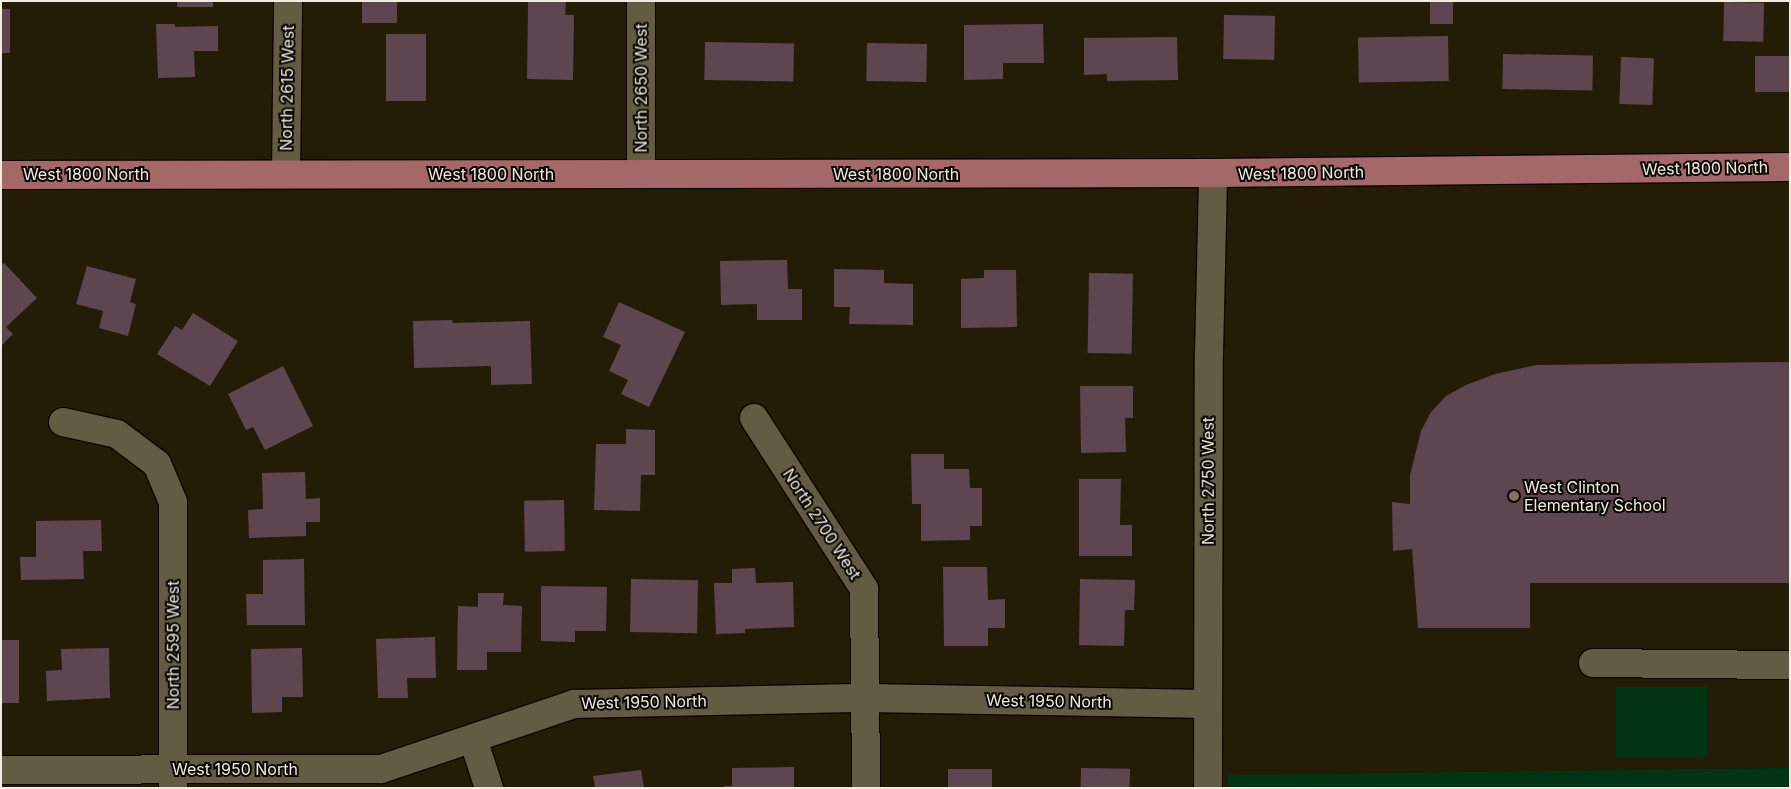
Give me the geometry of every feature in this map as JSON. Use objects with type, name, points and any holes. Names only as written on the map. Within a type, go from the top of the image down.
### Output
[{"type":"main road","name":"West 1800 North","points":[[1,174],[1213,173],[1790,167]]},
{"type":"street","name":"North 2615 West","points":[[286,174],[288,1]]},
{"type":"street","name":"North 2650 West","points":[[641,1],[641,174]]},
{"type":"street","name":"North 2750 West","points":[[1208,788],[1209,355],[1213,173]]},
{"type":"street","name":"North 2700 West","points":[[754,418],[864,589],[867,698],[866,788]]},
{"type":"street","name":"North 2595 West","points":[[63,422],[117,434],[157,464],[173,502],[173,778]]},
{"type":"street","points":[[1593,663],[1790,665]]},
{"type":"street","name":"West 1950 North","points":[[1,770],[173,778],[381,769],[574,704],[867,698],[1208,704]]},
{"type":"street","points":[[473,739],[489,788]]},
{"type":"green space","points":[[1616,687],[1707,687],[1707,757],[1616,757]]},
{"type":"green space","points":[[1790,768],[1790,788],[1228,788],[1228,775]]},
{"type":"building","points":[[177,1],[213,1],[213,7],[177,7]]},
{"type":"building","points":[[362,1],[397,1],[397,23],[362,23]]},
{"type":"building","points":[[528,1],[566,1],[565,15],[574,15],[573,80],[527,79]]},
{"type":"building","points":[[1430,1],[1453,1],[1453,24],[1430,24]]},
{"type":"building","points":[[1724,2],[1764,3],[1763,42],[1723,41]]},
{"type":"building","points":[[1,9],[10,9],[10,53],[1,53]]},
{"type":"building","points":[[1224,15],[1275,16],[1274,60],[1223,59]]},
{"type":"building","points":[[156,24],[175,24],[175,27],[218,26],[218,51],[194,51],[195,77],[158,78]]},
{"type":"building","points":[[1043,24],[1044,63],[1003,63],[1003,79],[964,80],[964,25]]},
{"type":"building","points":[[386,34],[426,34],[426,101],[386,101]]},
{"type":"building","points":[[1448,36],[1449,81],[1359,83],[1358,38]]},
{"type":"building","points":[[1177,37],[1178,80],[1107,81],[1107,74],[1084,75],[1084,38]]},
{"type":"building","points":[[705,42],[794,44],[793,82],[704,80]]},
{"type":"building","points":[[867,43],[927,44],[926,82],[866,81]]},
{"type":"building","points":[[1503,54],[1593,56],[1592,91],[1502,89]]},
{"type":"building","points":[[1755,56],[1790,56],[1790,92],[1755,92]]},
{"type":"building","points":[[1621,57],[1654,58],[1652,105],[1619,104]]},
{"type":"building","points":[[787,260],[788,289],[802,289],[802,320],[757,320],[757,304],[721,305],[720,261]]},
{"type":"building","points":[[4,263],[37,298],[6,327],[13,334],[1,346],[1,266]]},
{"type":"building","points":[[87,266],[136,279],[130,302],[136,304],[128,336],[99,328],[103,311],[76,304]]},
{"type":"building","points":[[834,269],[884,270],[884,283],[913,284],[913,325],[849,324],[850,307],[834,307]]},
{"type":"building","points":[[984,270],[1016,270],[1017,327],[961,328],[961,279],[984,278]]},
{"type":"building","points":[[1089,273],[1133,274],[1132,354],[1088,353]]},
{"type":"building","points":[[619,302],[685,332],[649,407],[621,394],[628,380],[609,371],[621,345],[603,337]]},
{"type":"building","points":[[193,313],[238,341],[210,386],[157,354],[175,326],[182,330]]},
{"type":"building","points":[[452,320],[453,323],[530,321],[532,384],[491,385],[491,366],[414,368],[413,321]]},
{"type":"building","points":[[1790,362],[1790,583],[1530,583],[1530,628],[1418,628],[1412,549],[1393,551],[1392,502],[1410,504],[1410,475],[1421,431],[1431,412],[1446,396],[1466,385],[1495,374],[1536,365]]},
{"type":"building","points":[[283,366],[313,426],[265,450],[253,427],[246,430],[228,394]]},
{"type":"building","points":[[1080,386],[1133,386],[1133,418],[1125,418],[1126,452],[1081,453]]},
{"type":"building","points":[[626,429],[655,430],[655,475],[641,475],[640,511],[594,510],[596,444],[626,444]]},
{"type":"building","points":[[911,454],[944,454],[944,469],[969,469],[970,488],[982,488],[982,526],[970,526],[970,540],[921,541],[921,504],[912,504]]},
{"type":"building","points":[[305,472],[306,499],[320,498],[320,522],[306,522],[306,536],[249,538],[248,510],[263,509],[262,473]]},
{"type":"building","points":[[1079,479],[1121,479],[1120,525],[1132,525],[1132,556],[1079,556]]},
{"type":"building","points":[[564,500],[565,551],[525,552],[524,501]]},
{"type":"building","points":[[101,520],[102,551],[83,551],[84,579],[21,580],[20,557],[36,557],[36,521]]},
{"type":"building","points":[[304,559],[305,625],[247,625],[246,594],[263,594],[263,560]]},
{"type":"building","points":[[943,567],[987,567],[988,600],[1005,599],[1005,628],[988,628],[988,646],[944,646]]},
{"type":"building","points":[[755,568],[756,583],[793,582],[794,627],[745,629],[745,633],[716,634],[714,583],[732,583],[732,569]]},
{"type":"building","points":[[631,579],[698,580],[697,633],[630,632]]},
{"type":"building","points":[[1080,579],[1135,580],[1134,610],[1125,610],[1124,646],[1079,645]]},
{"type":"building","points":[[541,586],[607,587],[606,631],[575,631],[575,642],[541,641]]},
{"type":"building","points":[[478,593],[504,593],[503,605],[522,606],[521,652],[487,652],[487,670],[457,670],[458,606],[478,607]]},
{"type":"building","points":[[435,637],[436,678],[407,678],[408,698],[378,698],[376,639]]},
{"type":"building","points":[[1,640],[19,640],[19,703],[1,703]]},
{"type":"building","points":[[109,648],[110,698],[47,701],[46,671],[62,670],[61,649]]},
{"type":"building","points":[[302,648],[303,697],[282,697],[282,712],[252,713],[251,649]]},
{"type":"building","points":[[794,767],[794,788],[724,788],[724,786],[732,786],[732,768]]},
{"type":"building","points":[[1081,768],[1130,769],[1130,788],[1081,788]]},
{"type":"building","points":[[948,769],[992,769],[992,788],[948,788]]},
{"type":"building","points":[[641,770],[644,788],[595,788],[593,776]]},
{"type":"place","name":"West Clinton Elementary School","points":[[1514,496]]}]
